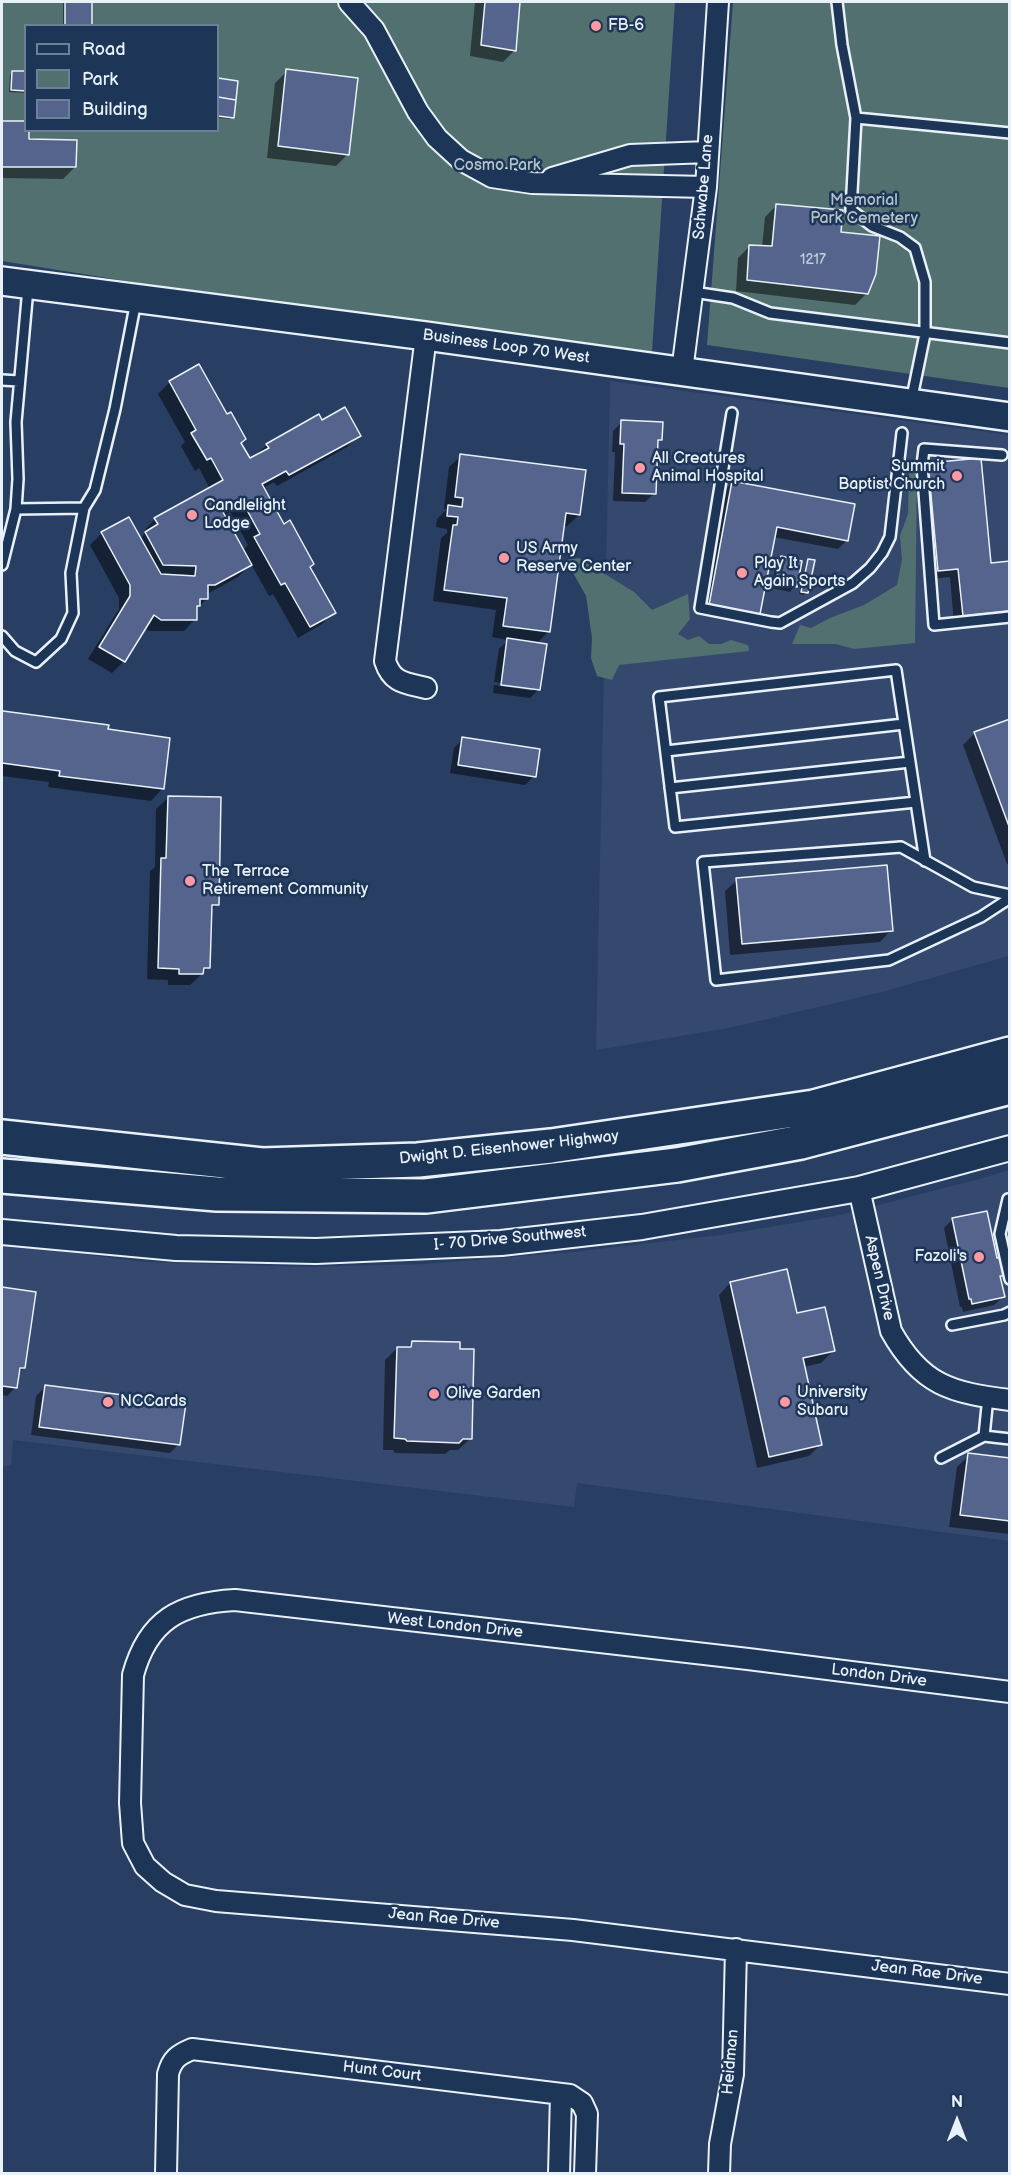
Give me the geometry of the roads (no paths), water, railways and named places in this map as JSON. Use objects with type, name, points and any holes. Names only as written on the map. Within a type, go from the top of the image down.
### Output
[{"type":"highway","points":[[921,1078],[1010,1034]]},
{"type":"highway","name":"Dwight D. Eisenhower Highway","points":[[2,1137],[262,1165],[418,1160],[551,1146],[814,1107],[1010,1054]]},
{"type":"highway","points":[[2,1176],[217,1194],[426,1196],[677,1165],[801,1142],[1010,1087]]},
{"type":"main road","name":"Business Loop 70 West","points":[[2,281],[426,336],[1010,417]]},
{"type":"street","points":[[349,2],[374,30],[418,112],[438,138],[461,160],[492,177],[532,183],[706,187]]},
{"type":"street","name":"Schwabe Lane","points":[[682,371],[706,187],[718,2]]},
{"type":"street","points":[[532,183],[630,155],[708,152]]},
{"type":"street","points":[[426,336],[385,661],[389,674],[402,683],[426,688]]},
{"type":"street","name":"I- 70 Drive Southwest","points":[[2,1232],[186,1249],[316,1251],[501,1243],[642,1227],[860,1189],[1010,1148]]},
{"type":"street","name":"Aspen Drive","points":[[860,1189],[891,1331],[902,1350],[923,1373],[946,1388],[1010,1400]]},
{"type":"street","name":"West London Drive","points":[[165,1619],[184,1608],[210,1601],[235,1600],[748,1659]]},
{"type":"street","name":"Jean Rae Drive","points":[[165,1619],[150,1636],[139,1655],[133,1675],[130,1803],[133,1843],[145,1866],[163,1882],[185,1895],[216,1901],[573,1930],[1010,1984]]},
{"type":"street","name":"London Drive","points":[[748,1659],[1010,1692]]},
{"type":"street","name":"Heidman","points":[[719,2174],[720,2144],[733,2074],[736,1949]]},
{"type":"street","name":"Hunt Court","points":[[166,2174],[168,2074],[171,2061],[192,2049],[570,2095],[582,2103],[586,2114],[585,2174]]},
{"type":"street","points":[[559,2174],[561,2094]]},
{"type":"lane","points":[[837,2],[842,45],[856,118],[851,210],[872,226],[900,237],[915,248],[925,282],[925,334],[911,404]]},
{"type":"lane","points":[[856,118],[1010,133]]},
{"type":"lane","points":[[2,565],[16,509],[18,479],[15,422],[28,284]]},
{"type":"lane","points":[[693,292],[733,298],[770,313],[1010,343]]},
{"type":"lane","points":[[2,636],[15,651],[36,662],[61,639],[73,613],[71,573],[84,508],[95,490],[115,409],[137,299]]},
{"type":"lane","points":[[2,380],[19,381]]},
{"type":"lane","points":[[732,413],[700,608],[771,622],[780,623],[853,583],[882,553],[890,537],[902,433]]},
{"type":"lane","points":[[1002,455],[924,449],[922,465],[934,625],[1010,617]]},
{"type":"lane","points":[[16,509],[84,508]]},
{"type":"lane","points":[[916,802],[675,827],[659,697],[896,670],[925,861]]},
{"type":"lane","points":[[666,751],[904,724]]},
{"type":"lane","points":[[670,788],[910,762]]},
{"type":"lane","points":[[901,847],[972,887],[1010,897],[981,917],[889,960],[716,980],[703,862],[901,847]]},
{"type":"lane","points":[[1008,1199],[1000,1234],[1010,1279]]},
{"type":"lane","points":[[951,1325],[1004,1315],[1010,1311]]},
{"type":"lane","points":[[984,1436],[988,1397]]},
{"type":"lane","points":[[941,1458],[984,1436],[1010,1439]]},
{"type":"place","name":"FB-6","points":[[596,26]]},
{"type":"place","name":"All Creatures Animal Hospital","points":[[640,468]]},
{"type":"place","name":"Summit Baptist Church","points":[[957,476]]},
{"type":"place","name":"Candlelight Lodge","points":[[192,515]]},
{"type":"place","name":"US Army Reserve Center","points":[[504,558]]},
{"type":"place","name":"Play It Again Sports","points":[[742,573]]},
{"type":"place","name":"The Terrace Retirement Community","points":[[190,881]]},
{"type":"place","name":"Fazoli's","points":[[979,1257]]},
{"type":"place","name":"Olive Garden","points":[[434,1394]]},
{"type":"place","name":"NCCards","points":[[108,1402]]},
{"type":"place","name":"University Subaru","points":[[785,1402]]},
{"type":"park label","name":"Cosmo Park","points":[[497,166]]},
{"type":"park label","name":"Memorial Park Cemetery","points":[[864,210]]}]
